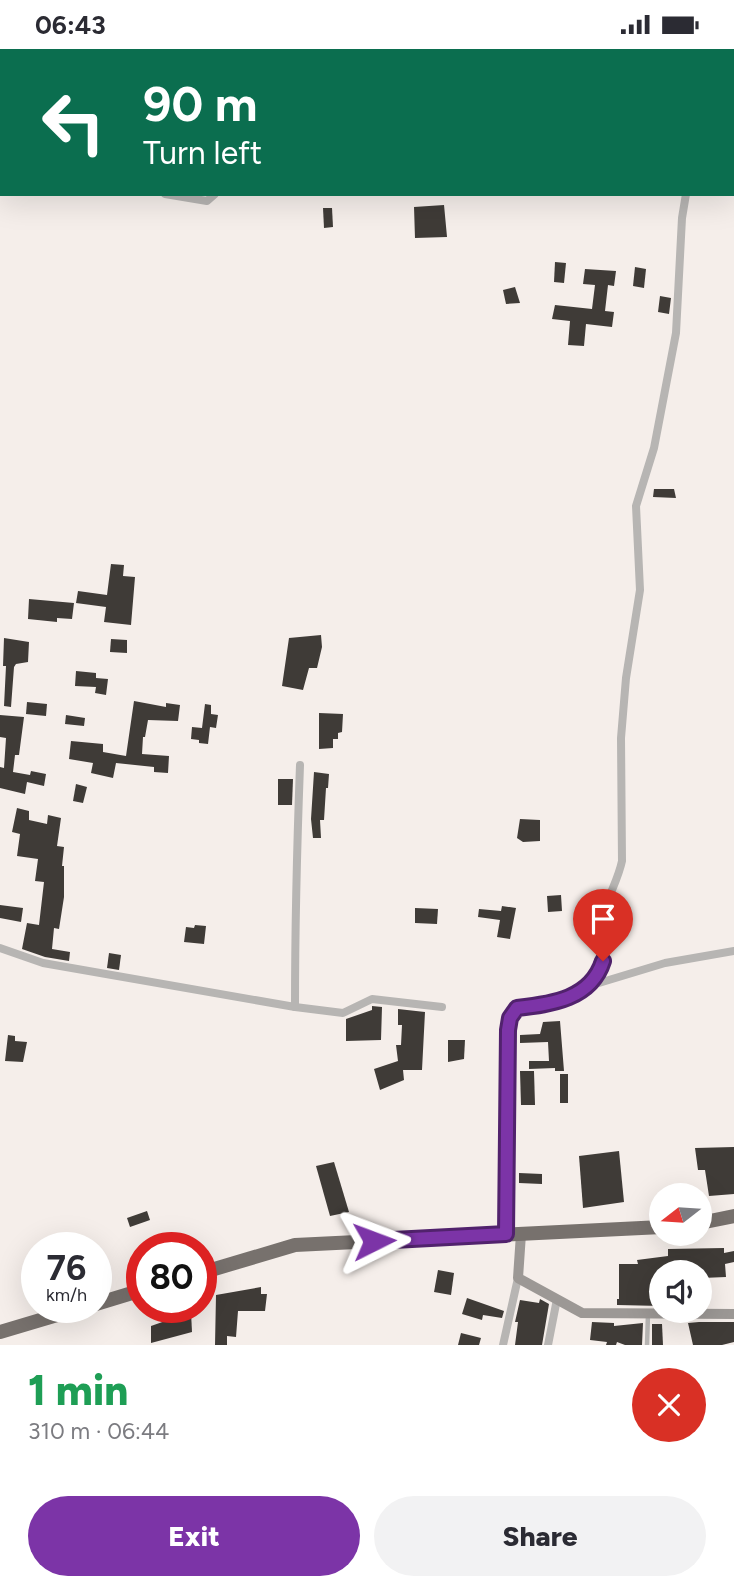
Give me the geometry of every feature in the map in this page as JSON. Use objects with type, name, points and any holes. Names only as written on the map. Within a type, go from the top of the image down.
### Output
[{"type":"highway","points":[[712,1221],[734,1216]]},
{"type":"highway","points":[[217,1268],[295,1245],[649,1228]]},
{"type":"highway","points":[[0,1332],[30,1323]]},
{"type":"street","points":[[177,196],[207,201],[213,196]]},
{"type":"street","points":[[589,986],[599,975],[603,961],[604,913],[618,880],[622,861],[621,738],[626,678],[640,590],[636,506],[654,448],[676,333],[682,218],[686,196]]},
{"type":"street","points":[[295,1007],[295,905],[300,765]]},
{"type":"street","points":[[0,948],[43,963],[295,1007],[343,1013],[372,999],[442,1007]]},
{"type":"street","points":[[503,1345],[518,1278],[514,1234],[508,1030],[510,1018],[517,1008],[556,1003],[589,986],[665,963],[734,951]]},
{"type":"street","points":[[518,1278],[582,1313],[734,1314]]},
{"type":"street","points":[[548,1345],[557,1299]]},
{"type":"lane","points":[[647,1345],[648,1313]]},
{"type":"building","points":[[444,205],[447,237],[415,238],[414,207]]},
{"type":"building","points":[[323,208],[332,208],[333,227],[324,228]]},
{"type":"building","points":[[555,262],[566,263],[564,283],[554,282]]},
{"type":"building","points":[[635,267],[646,269],[644,288],[633,286]]},
{"type":"building","points":[[585,269],[616,271],[614,286],[608,285],[605,311],[614,312],[612,327],[586,324],[584,346],[568,345],[570,321],[552,319],[555,305],[592,309],[595,285],[583,284]]},
{"type":"building","points":[[515,287],[520,303],[506,304],[503,290]]},
{"type":"building","points":[[660,296],[671,298],[669,314],[658,312]]},
{"type":"building","points":[[654,489],[674,489],[676,498],[653,497]]},
{"type":"building","points":[[111,564],[124,565],[123,576],[135,577],[131,625],[104,622],[106,607],[76,603],[78,591],[107,595]]},
{"type":"building","points":[[29,599],[74,603],[72,619],[57,618],[57,622],[28,619]]},
{"type":"building","points":[[321,635],[322,647],[317,668],[309,668],[303,690],[282,686],[289,638]]},
{"type":"building","points":[[4,638],[29,642],[28,662],[16,664],[14,667],[11,707],[4,706]]},
{"type":"building","points":[[111,639],[127,640],[127,653],[110,652]]},
{"type":"building","points":[[76,671],[96,673],[96,678],[108,679],[106,695],[95,693],[96,687],[75,686]]},
{"type":"building","points":[[134,701],[166,707],[166,703],[180,705],[178,721],[148,720],[143,737],[142,754],[169,756],[168,773],[154,772],[154,767],[116,763],[113,778],[91,773],[93,763],[69,759],[71,741],[103,744],[103,752],[126,756]]},
{"type":"building","points":[[27,702],[47,704],[46,716],[26,714]]},
{"type":"building","points":[[205,704],[211,705],[211,714],[218,715],[216,728],[210,727],[208,744],[191,739],[192,727],[202,728]]},
{"type":"building","points":[[319,713],[343,714],[342,732],[338,733],[338,739],[333,739],[333,748],[319,749]]},
{"type":"building","points":[[0,715],[24,717],[19,755],[15,755],[13,772],[46,774],[44,786],[27,782],[25,794],[0,788],[0,767],[4,768],[6,738],[0,737]]},
{"type":"building","points":[[66,715],[85,718],[84,726],[65,724]]},
{"type":"building","points":[[314,772],[329,774],[324,820],[320,820],[321,838],[313,838],[311,819]]},
{"type":"building","points":[[278,779],[293,779],[292,805],[278,805]]},
{"type":"building","points":[[76,784],[87,787],[83,803],[73,801]]},
{"type":"building","points":[[17,808],[29,811],[29,820],[47,824],[48,815],[61,818],[57,846],[64,847],[64,897],[59,929],[54,928],[52,949],[70,952],[69,961],[22,949],[27,923],[39,925],[44,882],[35,881],[38,859],[17,856],[20,834],[12,832]]},
{"type":"building","points":[[520,819],[540,820],[540,841],[523,842],[517,838]]},
{"type":"building","points":[[561,895],[562,911],[548,912],[547,896]]},
{"type":"building","points":[[0,905],[23,908],[21,922],[0,918]]},
{"type":"building","points":[[502,906],[516,908],[510,939],[497,937],[500,920],[478,917],[479,909],[501,911]]},
{"type":"building","points":[[415,908],[438,909],[437,924],[415,923]]},
{"type":"building","points":[[195,925],[206,926],[204,944],[184,942],[186,927],[194,928]]},
{"type":"building","points":[[109,953],[121,955],[119,970],[107,968]]},
{"type":"building","points":[[372,1006],[382,1007],[381,1040],[346,1041],[346,1019],[372,1010]]},
{"type":"building","points":[[398,1009],[425,1012],[422,1070],[403,1070],[404,1080],[380,1090],[374,1069],[398,1061],[396,1045],[401,1045],[402,1025],[398,1025]]},
{"type":"building","points":[[560,1021],[564,1071],[555,1071],[555,1068],[529,1069],[529,1061],[549,1061],[548,1042],[520,1043],[520,1035],[540,1034],[543,1022]]},
{"type":"building","points":[[8,1035],[15,1036],[15,1041],[27,1042],[23,1062],[5,1061]]},
{"type":"building","points":[[448,1040],[465,1040],[464,1059],[448,1062]]},
{"type":"building","points":[[520,1071],[534,1071],[535,1105],[521,1105]]},
{"type":"building","points":[[560,1074],[568,1074],[568,1103],[560,1103]]},
{"type":"building","points":[[734,1147],[734,1194],[712,1196],[712,1183],[707,1183],[705,1170],[698,1170],[695,1148]]},
{"type":"building","points":[[619,1151],[624,1202],[583,1208],[579,1156]]},
{"type":"building","points":[[334,1162],[349,1212],[330,1216],[316,1166]]},
{"type":"building","points":[[519,1173],[542,1174],[542,1184],[519,1183]]},
{"type":"building","points":[[147,1211],[150,1220],[130,1227],[127,1218]]},
{"type":"building","points":[[724,1248],[724,1253],[734,1251],[734,1262],[725,1264],[726,1277],[712,1278],[712,1260],[649,1260],[649,1306],[617,1305],[619,1264],[638,1264],[637,1260],[668,1256],[668,1249]]},
{"type":"building","points":[[438,1270],[454,1273],[451,1295],[434,1292]]},
{"type":"building","points":[[261,1287],[261,1294],[267,1294],[265,1311],[238,1311],[236,1337],[227,1336],[227,1345],[215,1345],[217,1295]]},
{"type":"building","points":[[467,1298],[504,1311],[502,1318],[483,1315],[482,1320],[462,1314]]},
{"type":"building","points":[[540,1299],[549,1304],[542,1345],[515,1345],[518,1322],[515,1322],[520,1300],[539,1303]]},
{"type":"building","points":[[592,1322],[614,1323],[614,1326],[643,1323],[642,1345],[617,1342],[616,1345],[606,1345],[607,1342],[590,1340]]},
{"type":"building","points":[[734,1322],[734,1342],[722,1345],[693,1345],[688,1323]]},
{"type":"building","points":[[160,1323],[192,1323],[192,1332],[151,1343],[151,1326]]},
{"type":"building","points":[[652,1324],[662,1324],[663,1345],[652,1345]]},
{"type":"building","points":[[461,1333],[481,1338],[479,1345],[458,1345]]},
{"type":"route","points":[[374,1241],[506,1234],[510,1018],[517,1008],[556,1003],[589,986],[599,975],[603,961]]}]
